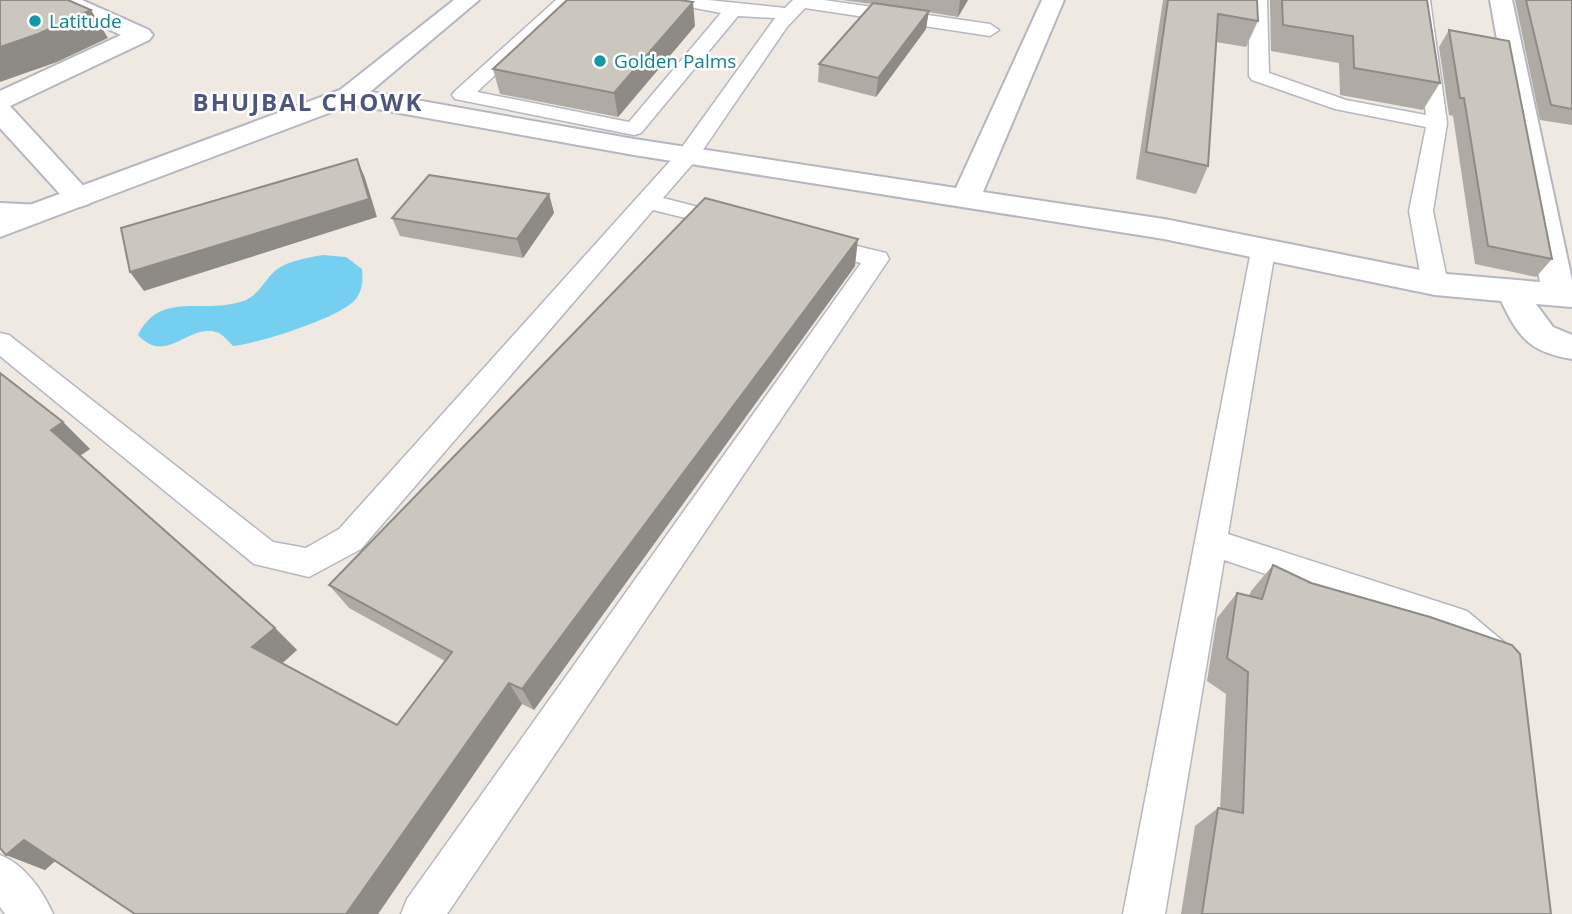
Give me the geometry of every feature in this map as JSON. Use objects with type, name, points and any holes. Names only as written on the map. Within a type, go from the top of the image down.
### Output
[{"type":"street","points":[[0,101],[141,35],[63,0]]},
{"type":"street","points":[[0,227],[33,212],[79,198],[349,96],[468,0]]},
{"type":"street","points":[[966,197],[1053,0]]},
{"type":"street","points":[[349,96],[688,155],[1164,229],[1435,284],[1565,296],[1501,0]]},
{"type":"street","points":[[0,112],[79,198]]},
{"type":"street","points":[[0,212],[33,212]]},
{"type":"street","points":[[1513,292],[1535,334],[1560,346],[1572,347]]},
{"type":"lane","points":[[566,0],[462,95],[634,129],[733,10]]},
{"type":"lane","points":[[680,0],[733,10],[798,5],[989,30]]},
{"type":"lane","points":[[1258,0],[1259,76],[1342,105],[1437,123]]},
{"type":"lane","points":[[1421,0],[1437,123],[1421,211],[1435,284]]},
{"type":"lane","points":[[0,342],[265,554],[309,563],[350,539],[688,155],[798,5]]},
{"type":"lane","points":[[647,201],[755,229]]},
{"type":"lane","points":[[422,914],[877,259],[796,239]]},
{"type":"lane","points":[[1144,914],[1262,251]]},
{"type":"lane","points":[[1210,542],[1455,622],[1488,649],[1513,681]]},
{"type":"lane","points":[[0,875],[32,914]]},
{"type":"water","points":[[323,255],[346,257],[362,269],[362,281],[355,300],[316,322],[233,346],[218,333],[206,331],[158,346],[148,343],[138,335],[147,321],[158,313],[183,306],[225,305],[246,300],[281,267]]},
{"type":"building","points":[[0,0],[68,0],[91,10],[38,34],[0,47]]},
{"type":"building","name":"Golden Palms","points":[[567,0],[693,2],[614,93],[493,69]]},
{"type":"building","points":[[1168,0],[1257,0],[1258,21],[1218,14],[1208,166],[1146,152]]},
{"type":"building","points":[[1282,0],[1427,0],[1440,83],[1354,68],[1353,36],[1283,25]]},
{"type":"building","points":[[1526,0],[1572,0],[1572,109],[1551,105]]},
{"type":"building","points":[[873,3],[929,11],[878,78],[819,64]]},
{"type":"building","points":[[1449,30],[1509,41],[1552,259],[1488,246],[1464,98],[1460,98]]},
{"type":"building","points":[[357,159],[369,199],[130,272],[121,228]]},
{"type":"building","points":[[429,175],[549,194],[517,239],[392,218]]},
{"type":"building","points":[[705,198],[858,239],[522,689],[509,683],[346,914],[135,914],[24,840],[6,855],[0,848],[0,373],[63,422],[51,430],[275,628],[252,647],[397,725],[452,652],[329,585]]},
{"type":"building","points":[[1273,565],[1311,583],[1430,617],[1512,645],[1520,654],[1551,914],[1202,914],[1218,808],[1243,813],[1248,672],[1227,658],[1237,593],[1262,599]]},
{"type":"place","name":"Latitude","points":[[35,21]]},
{"type":"place","name":"Golden Palms","points":[[600,61]]},
{"type":"district","name":"BHUJBAL CHOWK","points":[[308,103]]}]
